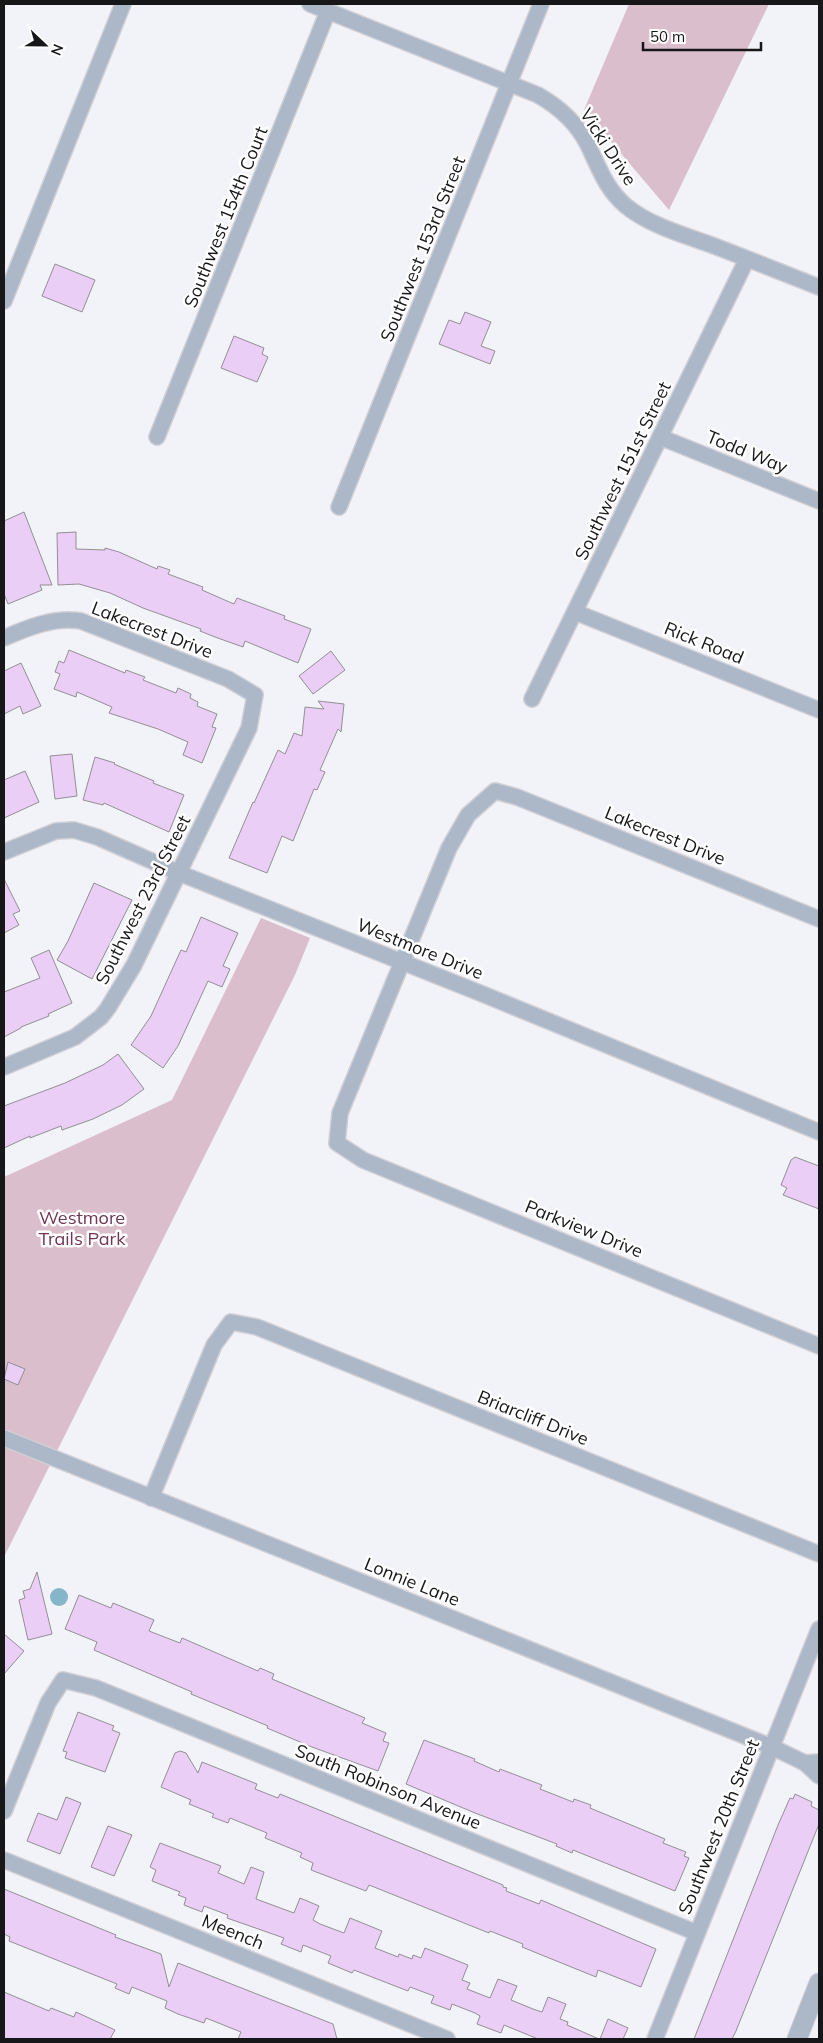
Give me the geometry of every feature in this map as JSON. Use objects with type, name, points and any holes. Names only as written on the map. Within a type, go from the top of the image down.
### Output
[{"type":"street","points":[[4,301],[123,4]]},
{"type":"street","name":"Vicki Drive","points":[[310,4],[538,95],[554,104],[580,131],[588,144],[605,183],[626,206],[647,220],[666,228],[819,287]]},
{"type":"street","name":"Southwest 153rd Street","points":[[339,507],[541,4]]},
{"type":"street","name":"Southwest 154th Court","points":[[157,437],[328,11]]},
{"type":"street","name":"Southwest 151st Street","points":[[532,699],[747,259]]},
{"type":"street","name":"Todd Way","points":[[660,437],[819,501]]},
{"type":"street","name":"Rick Road","points":[[575,612],[819,710]]},
{"type":"street","name":"Lakecrest Drive","points":[[4,638],[49,622],[67,619],[81,621],[228,679],[255,695]]},
{"type":"street","name":"Southwest 23rd Street","points":[[4,1067],[75,1037],[101,1017],[120,991],[249,728],[255,695]]},
{"type":"street","name":"Lakecrest Drive","points":[[402,962],[449,848],[468,815],[495,791],[517,797],[819,919]]},
{"type":"street","name":"Westmore Drive","points":[[4,852],[56,831],[74,830],[97,836],[179,873],[819,1132]]},
{"type":"street","name":"Parkview Drive","points":[[402,962],[340,1113],[337,1143],[363,1160],[819,1346]]},
{"type":"street","name":"Briarcliff Drive","points":[[151,1498],[214,1346],[231,1322],[257,1327],[819,1554]]},
{"type":"street","name":"Lonnie Lane","points":[[4,1438],[812,1762],[819,1776]]},
{"type":"street","name":"Southwest 20th Street","points":[[654,2039],[819,1629]]},
{"type":"street","name":"South Robinson Avenue","points":[[4,1812],[48,1703],[63,1680],[96,1688],[698,1933]]},
{"type":"street","name":"Meench","points":[[4,1860],[447,2039]]},
{"type":"street","points":[[797,2039],[819,1983]]},
{"type":"green space","points":[[629,4],[769,4],[669,210],[584,110]]},
{"type":"green space","name":"Westmore Trails Park","points":[[261,918],[310,938],[295,975],[4,1557],[4,1177],[172,1100]]},
{"type":"water","points":[[59,1588],[65,1591],[68,1597],[65,1603],[59,1606],[53,1603],[50,1597],[53,1591]]},
{"type":"building","points":[[55,264],[95,280],[82,312],[42,296]]},
{"type":"building","points":[[465,312],[491,322],[481,346],[495,351],[490,364],[439,344],[449,320],[460,324]]},
{"type":"building","points":[[234,336],[264,348],[262,354],[268,357],[257,382],[221,368]]},
{"type":"building","points":[[24,512],[52,585],[40,585],[42,590],[8,604],[4,594],[4,521]]},
{"type":"building","points":[[76,532],[76,549],[105,550],[105,548],[119,552],[157,569],[158,566],[170,570],[168,574],[203,587],[202,590],[234,604],[237,598],[285,616],[284,619],[311,629],[298,663],[245,641],[243,647],[215,637],[200,631],[201,629],[143,608],[110,593],[79,584],[58,585],[57,533]]},
{"type":"building","points":[[69,650],[125,673],[126,670],[145,677],[143,680],[176,693],[178,688],[191,694],[190,698],[198,702],[197,706],[217,714],[212,727],[216,728],[202,763],[183,755],[188,742],[158,729],[109,713],[112,707],[77,692],[76,697],[54,689],[60,674],[55,672],[59,661],[64,663]]},
{"type":"building","points":[[331,651],[345,670],[313,694],[299,676]]},
{"type":"building","points":[[21,663],[41,706],[23,714],[20,706],[4,714],[4,671]]},
{"type":"building","points":[[318,701],[344,704],[341,732],[338,729],[320,770],[325,772],[317,790],[314,789],[293,841],[282,836],[267,873],[229,858],[278,750],[285,754],[294,733],[302,736],[305,707],[324,709]]},
{"type":"building","points":[[72,754],[77,796],[55,799],[50,756]]},
{"type":"building","points":[[95,757],[115,763],[154,781],[153,783],[184,795],[169,832],[104,803],[103,805],[83,800]]},
{"type":"building","points":[[25,771],[39,802],[4,818],[4,780]]},
{"type":"building","points":[[4,879],[20,911],[13,914],[19,925],[4,933]]},
{"type":"building","points":[[94,883],[132,900],[92,979],[57,960],[68,941]]},
{"type":"building","points":[[201,917],[238,933],[223,966],[230,969],[222,987],[208,981],[178,1046],[163,1068],[131,1045],[151,1016],[181,950],[186,952]]},
{"type":"building","points":[[49,950],[72,1003],[4,1037],[4,992],[40,978],[31,958]]},
{"type":"building","points":[[118,1054],[144,1089],[122,1105],[93,1119],[62,1130],[61,1126],[30,1138],[30,1136],[4,1148],[4,1106],[65,1083],[103,1065]]},
{"type":"building","points":[[795,1157],[819,1166],[819,1209],[783,1195],[787,1188],[781,1185],[791,1160]]},
{"type":"building","points":[[8,1362],[25,1369],[18,1385],[4,1379]]},
{"type":"building","points":[[37,1572],[52,1634],[28,1640],[19,1600],[25,1598],[23,1591],[30,1589]]},
{"type":"building","points":[[79,1595],[111,1608],[113,1603],[154,1620],[149,1631],[180,1643],[182,1638],[258,1671],[260,1668],[274,1674],[272,1679],[365,1718],[362,1723],[386,1733],[383,1741],[389,1743],[378,1771],[267,1728],[268,1726],[94,1650],[97,1642],[65,1629]]},
{"type":"building","points":[[4,1634],[24,1651],[4,1674]]},
{"type":"building","points":[[78,1712],[114,1726],[112,1730],[120,1733],[105,1772],[65,1758],[67,1752],[63,1751]]},
{"type":"building","points":[[424,1740],[475,1759],[474,1761],[499,1772],[500,1769],[542,1785],[540,1789],[573,1802],[574,1799],[591,1805],[590,1808],[665,1839],[663,1843],[686,1852],[684,1856],[689,1858],[675,1891],[573,1850],[572,1853],[556,1846],[557,1844],[406,1784]]},
{"type":"building","points":[[180,1751],[186,1753],[198,1773],[202,1762],[257,1784],[255,1789],[278,1798],[280,1794],[503,1885],[503,1887],[507,1888],[506,1891],[539,1904],[541,1900],[656,1949],[641,1987],[598,1970],[596,1977],[522,1947],[523,1944],[490,1931],[489,1933],[369,1885],[366,1891],[311,1870],[313,1863],[300,1857],[302,1853],[265,1838],[267,1833],[230,1818],[228,1823],[212,1817],[214,1814],[189,1804],[191,1800],[161,1787],[175,1753]]},
{"type":"building","points":[[795,1794],[812,1802],[811,1806],[819,1810],[819,1824],[736,2031],[732,2039],[694,2039],[778,1825],[790,1798],[793,1799]]},
{"type":"building","points":[[66,1797],[81,1803],[60,1854],[27,1841],[38,1813],[57,1820]]},
{"type":"building","points":[[108,1826],[132,1835],[114,1876],[91,1867]]},
{"type":"building","points":[[160,1843],[221,1866],[218,1873],[244,1884],[251,1867],[264,1872],[256,1899],[294,1913],[300,1898],[319,1906],[313,1920],[320,1924],[344,1933],[350,1918],[382,1931],[375,1948],[398,1957],[399,1954],[412,1959],[413,1955],[421,1958],[425,1948],[468,1965],[462,1980],[470,1983],[467,1989],[490,1998],[498,1979],[517,1986],[511,2000],[533,2009],[542,2012],[548,1997],[566,2004],[560,2019],[568,2022],[567,2025],[599,2039],[538,2039],[504,2025],[501,2033],[477,2024],[480,2016],[475,2013],[452,2004],[450,2010],[431,2003],[434,1996],[410,1987],[408,1991],[354,1970],[352,1973],[328,1963],[331,1956],[303,1945],[301,1952],[281,1944],[284,1938],[227,1918],[228,1915],[204,1906],[202,1912],[184,1905],[186,1898],[178,1895],[180,1892],[152,1881],[156,1870],[150,1867]]},
{"type":"building","points":[[4,1889],[116,1935],[115,1937],[161,1954],[169,1987],[178,1963],[333,2024],[337,2039],[238,2039],[241,2032],[206,2018],[204,2023],[178,2014],[165,2008],[167,2001],[132,1987],[129,1994],[115,1988],[117,1984],[9,1941],[10,1937],[4,1934]]},
{"type":"building","points":[[4,1992],[49,2011],[51,2008],[74,2017],[76,2012],[115,2030],[110,2039],[4,2039]]},
{"type":"building","points":[[608,2019],[628,2028],[623,2039],[600,2039]]}]
